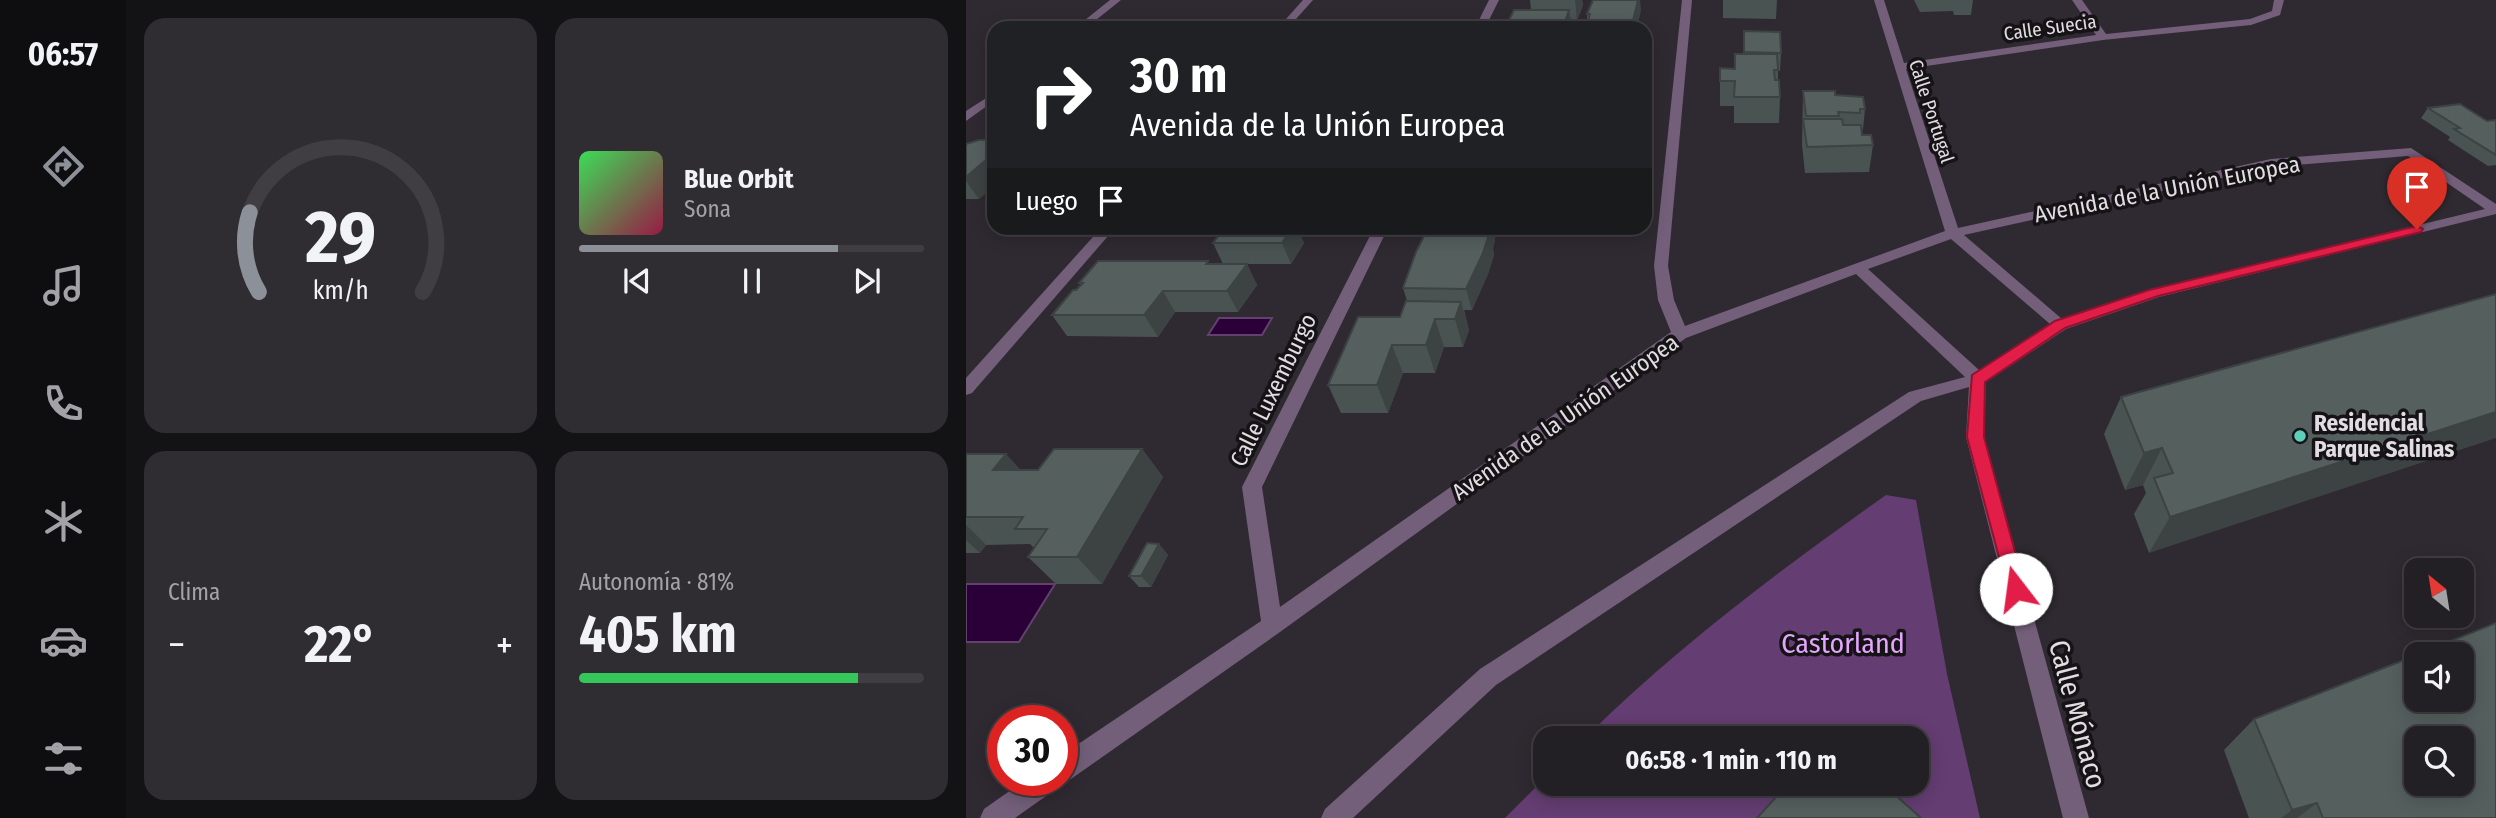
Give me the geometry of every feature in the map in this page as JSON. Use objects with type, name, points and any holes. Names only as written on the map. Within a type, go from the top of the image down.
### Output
[{"type":"street","points":[[1089,21],[1116,0]]},
{"type":"street","points":[[1289,21],[1308,0]]},
{"type":"street","points":[[1484,21],[1494,0]]},
{"type":"street","points":[[1680,334],[1666,300],[1661,266],[1687,0]]},
{"type":"street","name":"Calle Portugal","points":[[1879,0],[1952,233]]},
{"type":"street","points":[[2077,0],[2103,37]]},
{"type":"street","name":"Calle Suecia","points":[[1899,67],[2103,37],[2251,22],[2277,13],[2279,0]]},
{"type":"street","points":[[966,117],[987,101]]},
{"type":"street","name":"Avenida de la Unión Europea","points":[[1078,759],[1272,625],[1680,334],[1952,233],[2271,163],[2411,152],[2496,210],[2154,293],[2060,325],[1978,379],[1915,396],[1488,677],[1334,818]]},
{"type":"street","points":[[1952,233],[2060,325]]},
{"type":"street","points":[[966,389],[1102,235]]},
{"type":"street","name":"Calle Luxemburgo","points":[[1272,625],[1252,487],[1378,235]]},
{"type":"street","points":[[1858,268],[1978,379]]},
{"type":"street","name":"Calle Mónaco","points":[[1978,379],[1975,437],[2076,818]]},
{"type":"street","points":[[993,818],[1024,796]]},
{"type":"green space","name":"Castorland","points":[[1886,495],[1916,500],[1947,674],[1980,818],[1505,818],[1533,790],[1533,796],[1929,796],[1929,726],[1598,726],[1656,672],[1730,610]]},
{"type":"shaded area","points":[[1219,318],[1272,318],[1262,335],[1208,335]]},
{"type":"shaded area","points":[[966,584],[1055,584],[1019,642],[966,642]]},
{"type":"building","points":[[1593,0],[1638,0],[1633,21],[1588,21],[1590,14],[1587,14]]},
{"type":"building","points":[[1514,10],[1569,10],[1565,21],[1508,21]]},
{"type":"building","points":[[1744,31],[1780,32],[1781,53],[1744,52]]},
{"type":"building","points":[[1735,54],[1777,54],[1778,70],[1774,70],[1775,80],[1779,80],[1780,97],[1734,97],[1735,81],[1720,81],[1720,68],[1735,69]]},
{"type":"building","points":[[1803,91],[1835,91],[1835,95],[1863,97],[1865,109],[1860,109],[1860,113],[1838,112],[1839,116],[1806,116]]},
{"type":"building","points":[[2460,104],[2487,121],[2496,120],[2496,155],[2454,129],[2460,128],[2428,108]]},
{"type":"building","points":[[1803,119],[1842,119],[1843,125],[1861,125],[1862,135],[1871,135],[1873,145],[1807,147]]},
{"type":"building","points":[[987,140],[987,159],[966,177],[966,144]]},
{"type":"building","points":[[1219,235],[1287,235],[1282,243],[1213,243]]},
{"type":"building","points":[[1424,235],[1489,235],[1466,289],[1403,288]]},
{"type":"building","points":[[1098,261],[1208,261],[1206,264],[1247,264],[1227,291],[1163,291],[1144,315],[1052,315],[1073,290],[1083,283],[1079,283]]},
{"type":"building","name":"Residencial Parque Salinas","points":[[2496,294],[2496,412],[2170,517],[2154,478],[2173,473],[2162,448],[2144,453],[2121,397]]},
{"type":"building","points":[[1406,301],[1461,302],[1455,319],[1435,319],[1426,345],[1392,345],[1377,385],[1328,385],[1358,317],[1400,317]]},
{"type":"building","points":[[1054,449],[1142,449],[1077,557],[1028,557],[1047,529],[1015,529],[1023,517],[966,517],[966,454],[1006,454],[993,470],[1038,470]]},
{"type":"building","points":[[1147,543],[1159,544],[1141,576],[1129,576]]},
{"type":"building","points":[[2496,623],[2496,818],[2323,818],[2317,803],[2292,810],[2254,719],[2404,660],[2404,712],[2474,712],[2474,642],[2448,642]]},
{"type":"building","points":[[1777,796],[1896,796],[1921,818],[1757,818]]},
{"type":"place","name":"Residencial Parque Salinas","points":[[2300,436]]},
{"type":"route","points":[[2016,589],[1975,437],[1978,379],[2060,325],[2154,293],[2417,229]]}]
